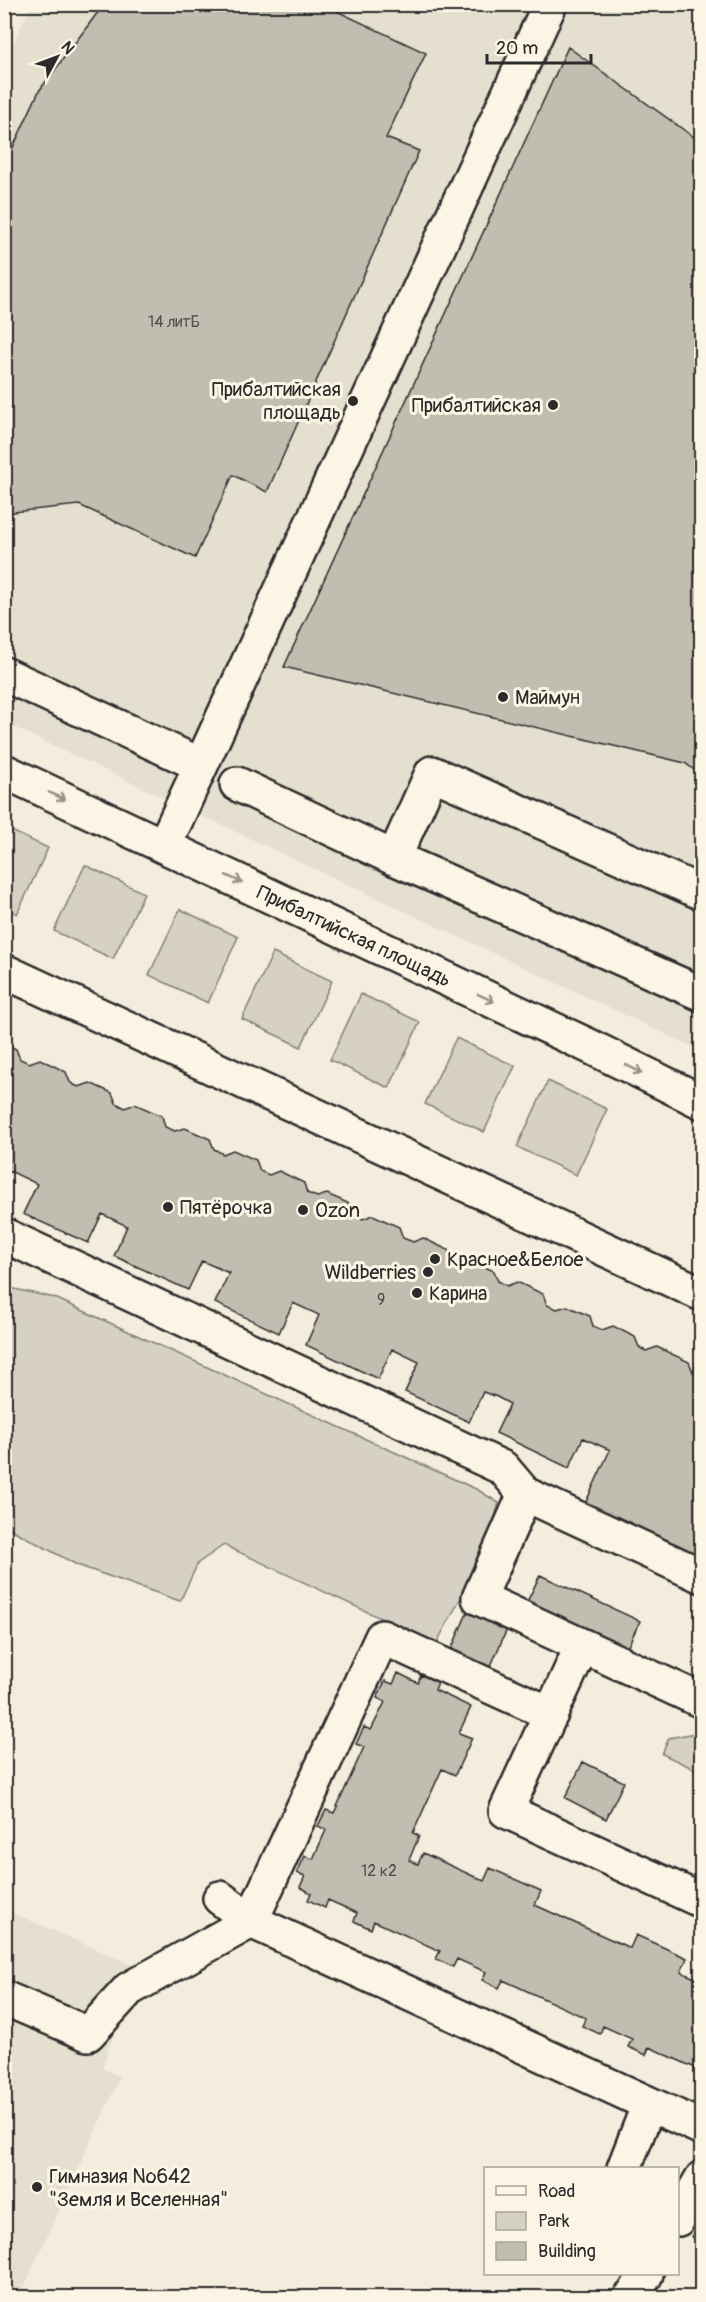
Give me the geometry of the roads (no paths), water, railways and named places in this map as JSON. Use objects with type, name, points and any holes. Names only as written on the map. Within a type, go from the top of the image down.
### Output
[{"type":"street","points":[[164,846],[550,4]]},
{"type":"street","points":[[4,674],[201,765]]},
{"type":"street","name":"Прибалтийская площадь","points":[[4,771],[578,1041],[702,1102]]},
{"type":"street","points":[[394,858],[432,773],[702,894]]},
{"type":"street","points":[[237,784],[394,858],[702,994]]},
{"type":"street","points":[[4,971],[702,1294]]},
{"type":"street","points":[[5,1238],[503,1468],[525,1494],[702,1576]]},
{"type":"street","points":[[525,1494],[479,1598],[702,1701]]},
{"type":"street","points":[[4,1998],[88,2034],[129,1989],[251,1921],[382,1637],[550,1714]]},
{"type":"street","points":[[582,1646],[506,1810],[702,1901]]},
{"type":"street","points":[[220,1898],[251,1921],[702,2128]]},
{"type":"street","points":[[625,2167],[649,2104]]},
{"type":"street","points":[[679,2217],[702,2178]]},
{"type":"street","points":[[630,2298],[645,2275]]},
{"type":"place","name":"Прибалтийская площадь","points":[[353,401]]},
{"type":"place","name":"Прибалтийская","points":[[553,405]]},
{"type":"place","name":"Маймун","points":[[503,697]]},
{"type":"place","name":"Пятёрочка","points":[[168,1207]]},
{"type":"place","name":"Ozon","points":[[303,1210]]},
{"type":"place","name":"Красное&Белое","points":[[435,1259]]},
{"type":"place","name":"Wildberries","points":[[428,1272]]},
{"type":"place","name":"Карина","points":[[417,1293]]},
{"type":"place","name":"Гимназия №642 \"Земля и Вселенная\"","points":[[37,2187]]}]
